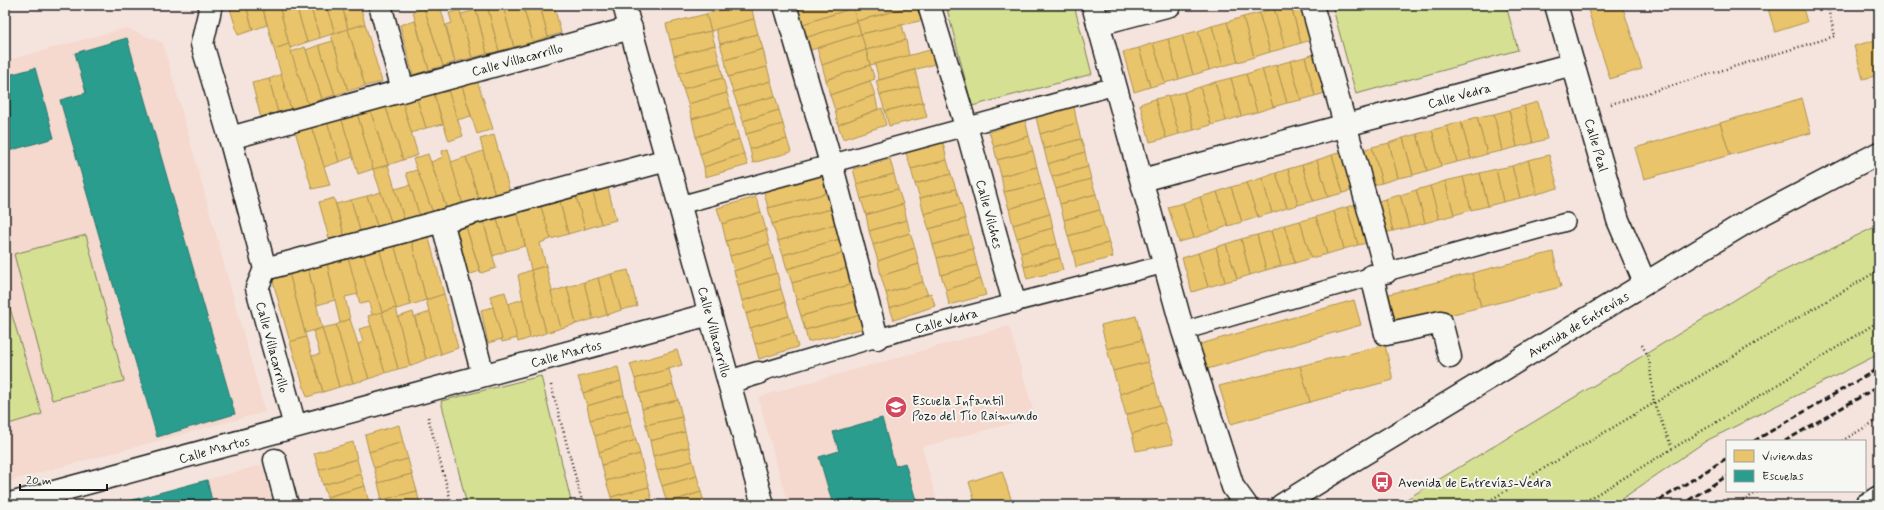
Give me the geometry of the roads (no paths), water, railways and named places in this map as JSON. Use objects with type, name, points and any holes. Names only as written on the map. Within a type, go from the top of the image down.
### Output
[{"type":"street","points":[[211,5],[202,44],[230,138],[265,269],[667,160]]},
{"type":"street","points":[[380,5],[403,90]]},
{"type":"street","name":"Calle Villacarrillo","points":[[624,5],[763,505]]},
{"type":"street","points":[[785,5],[831,163],[877,338]]},
{"type":"street","name":"Calle Vilches","points":[[929,5],[966,126],[1014,302]]},
{"type":"street","points":[[1170,5],[1095,14],[1183,331],[1233,487],[1246,505]]},
{"type":"street","points":[[1312,5],[1346,125],[1379,274],[1386,334],[1440,322],[1450,357]]},
{"type":"street","name":"Calle Peal","points":[[1556,5],[1618,220],[1646,283]]},
{"type":"street","name":"Calle Villacarrillo","points":[[230,138],[631,28]]},
{"type":"street","name":"Calle Vedra","points":[[1142,180],[1573,64]]},
{"type":"street","name":"Avenida de Entrevías","points":[[1282,505],[1745,223],[1879,153]]},
{"type":"street","points":[[442,221],[483,375]]},
{"type":"street","name":"Calle Villacarrillo","points":[[265,269],[257,288],[295,426]]},
{"type":"street","name":"Calle Martos","points":[[6,505],[710,314]]},
{"type":"street","name":"Calle Vedra","points":[[729,382],[758,373]]},
{"type":"street","points":[[275,460],[287,505]]},
{"type":"street","points":[[1866,505],[1879,497]]},
{"type":"lane","points":[[680,205],[1115,86]]},
{"type":"lane","points":[[1183,331],[1566,222]]},
{"type":"lane","name":"Calle Vedra","points":[[758,373],[877,338],[1165,264]]},
{"type":"railway","points":[[1756,440],[1879,368]]},
{"type":"railway","points":[[1787,440],[1879,386]]},
{"type":"railway","points":[[1652,505],[1726,459]]},
{"type":"railway","points":[[1681,505],[1726,477]]},
{"type":"place","name":"Escuela Infantil Pozo del Tío Raimundo","points":[[896,407]]},
{"type":"place","name":"Avenida de Entrevías-Vedra","points":[[1382,482]]}]
